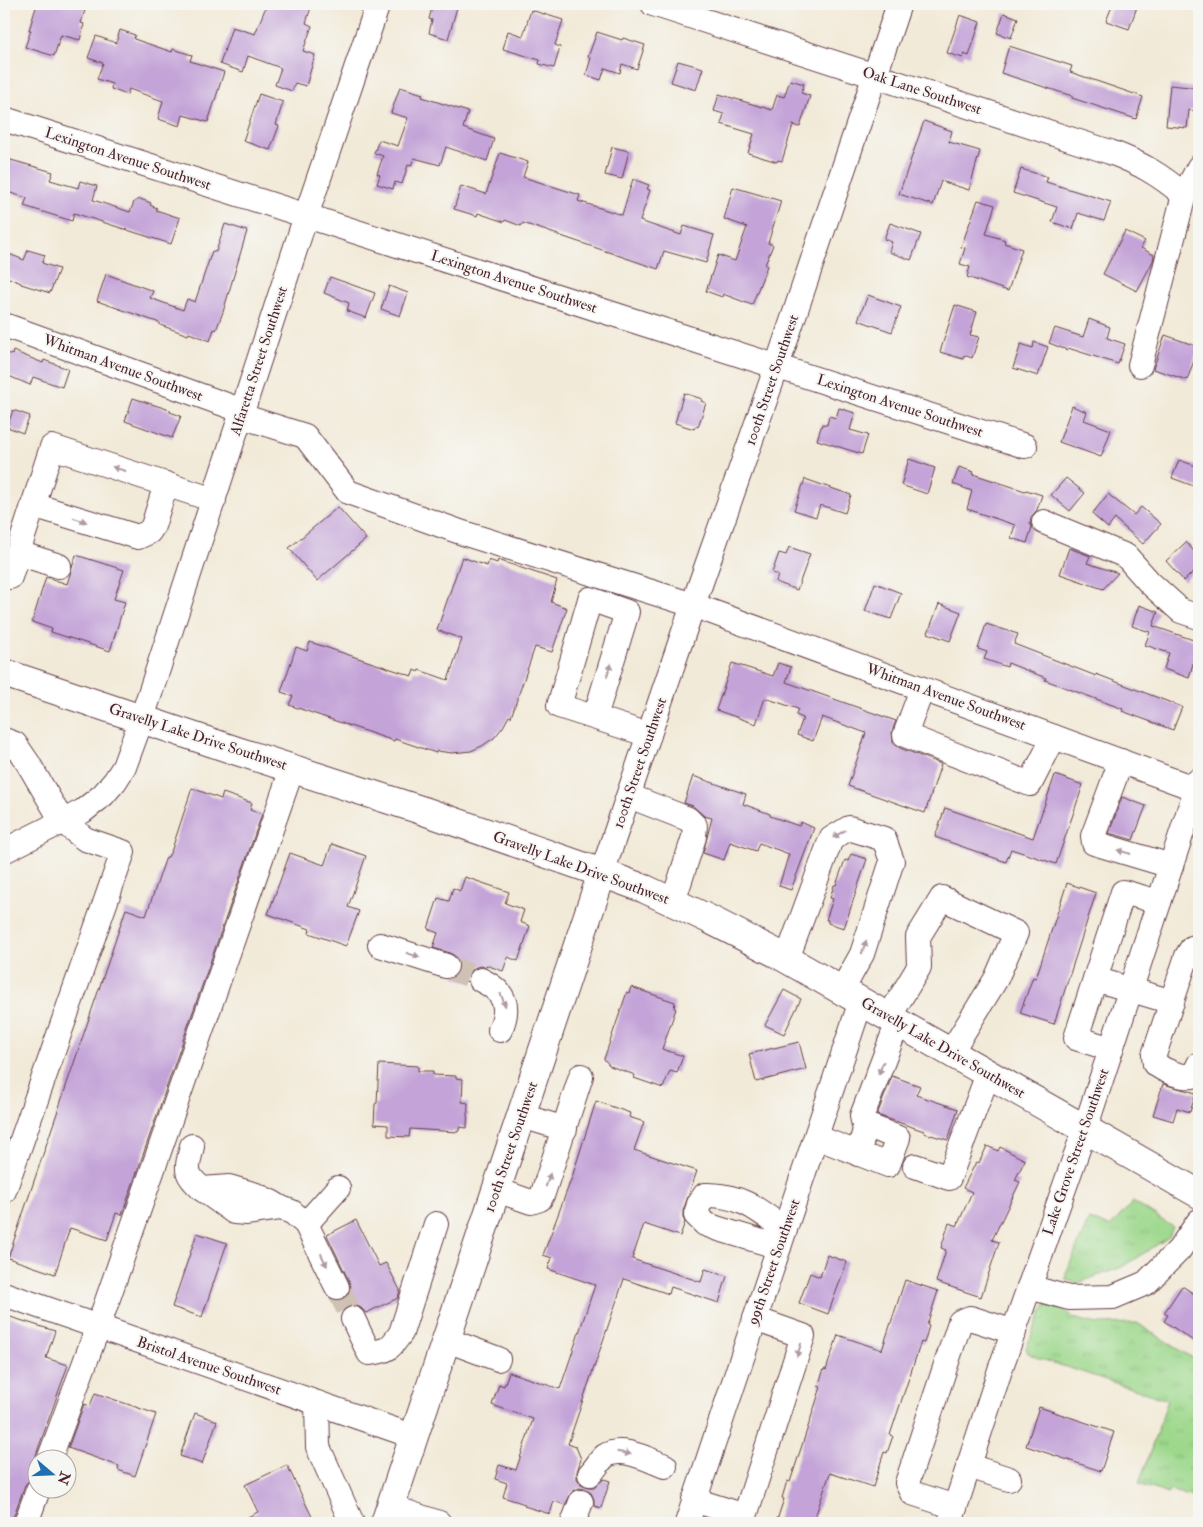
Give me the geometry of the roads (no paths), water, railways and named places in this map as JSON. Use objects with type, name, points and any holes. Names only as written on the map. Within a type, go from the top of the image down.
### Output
[{"type":"main road","name":"Gravelly Lake Drive Southwest","points":[[4,673],[424,811],[645,889],[787,959],[1085,1129],[1196,1187]]},
{"type":"main road","name":"100th Street Southwest","points":[[388,1515],[602,874]]},
{"type":"street","name":"Alfaretta Street Southwest","points":[[4,851],[83,811],[103,796],[124,767],[142,718],[306,216],[378,4]]},
{"type":"street","name":"Oak Lane Southwest","points":[[653,4],[1126,158],[1158,174],[1184,195]]},
{"type":"street","name":"100th Street Southwest","points":[[602,874],[899,4]]},
{"type":"street","name":"Lexington Avenue Southwest","points":[[4,119],[1025,446]]},
{"type":"street","points":[[1140,365],[1184,195],[1199,168]]},
{"type":"street","name":"Whitman Avenue Southwest","points":[[4,325],[305,436],[348,492],[464,533],[693,605],[1054,737],[1198,786]]},
{"type":"street","points":[[10,577],[52,447],[214,500]]},
{"type":"street","points":[[33,505],[138,537],[149,532],[153,526],[166,484]]},
{"type":"street","points":[[1044,522],[1126,556],[1150,583],[1181,611],[1199,617]]},
{"type":"street","points":[[18,553],[59,566]]},
{"type":"street","points":[[922,689],[905,735],[1030,784],[1054,737]]},
{"type":"street","points":[[595,717],[649,735]]},
{"type":"street","points":[[4,740],[14,744],[24,757],[62,821],[86,839],[123,852],[4,1191]]},
{"type":"street","points":[[1121,761],[1093,836],[1094,844],[1171,866]]},
{"type":"street","points":[[53,1450],[98,1327],[292,769]]},
{"type":"street","name":"Lake Grove Street Southwest","points":[[953,1515],[1085,1129],[1198,786]]},
{"type":"street","points":[[629,796],[688,819],[695,826],[694,837],[673,902]]},
{"type":"street","name":"99th Street Southwest","points":[[686,1523],[816,1137],[862,954],[892,861],[884,839],[849,828],[831,839],[787,959]]},
{"type":"street","points":[[1111,1049],[1076,1038],[1123,892],[1159,902]]},
{"type":"street","points":[[858,1154],[863,1123],[893,1019],[919,967],[918,936],[942,898],[1016,933],[996,979],[951,1052]]},
{"type":"street","points":[[380,945],[446,966]]},
{"type":"street","points":[[1199,946],[1192,948],[1187,956],[1154,1055],[1155,1064],[1162,1069],[1186,1077],[1193,1076],[1199,1064]]},
{"type":"street","points":[[1095,979],[1172,1002]]},
{"type":"street","points":[[481,980],[490,984],[501,993],[506,1005],[505,1021],[500,1030]]},
{"type":"street","points":[[915,1166],[949,1178],[988,1074]]},
{"type":"street","points":[[497,1190],[530,1202],[540,1199],[565,1129],[581,1076]]},
{"type":"street","points":[[522,1116],[565,1129]]},
{"type":"street","points":[[816,1137],[888,1165],[898,1138],[863,1123]]},
{"type":"street","points":[[192,1146],[187,1169],[190,1178],[202,1189],[229,1187],[256,1195],[292,1212],[306,1224],[337,1287]]},
{"type":"street","points":[[306,1224],[338,1188]]},
{"type":"street","points":[[1030,1287],[1069,1298],[1113,1297],[1146,1283],[1179,1250],[1199,1221]]},
{"type":"street","points":[[353,1320],[369,1353],[381,1352],[390,1348],[401,1333],[436,1224]]},
{"type":"street","name":"Bristol Avenue Southwest","points":[[4,1294],[415,1437]]},
{"type":"street","points":[[953,1515],[912,1493],[907,1483],[960,1322],[970,1318],[1014,1332]]},
{"type":"street","points":[[694,1500],[745,1516],[803,1336],[755,1319]]},
{"type":"street","points":[[447,1340],[498,1359]]},
{"type":"street","points":[[317,1403],[318,1447],[352,1523]]},
{"type":"street","points":[[590,1474],[604,1456],[617,1452],[630,1454],[666,1466]]},
{"type":"street","points":[[969,1466],[1009,1479]]},
{"type":"street","points":[[26,1523],[34,1500]]},
{"type":"street","points":[[388,1515],[439,1523]]},
{"type":"street","points":[[453,1523],[459,1523]]},
{"type":"tunnel","points":[[446,966],[481,980]]},
{"type":"tunnel","points":[[337,1287],[353,1319]]}]
